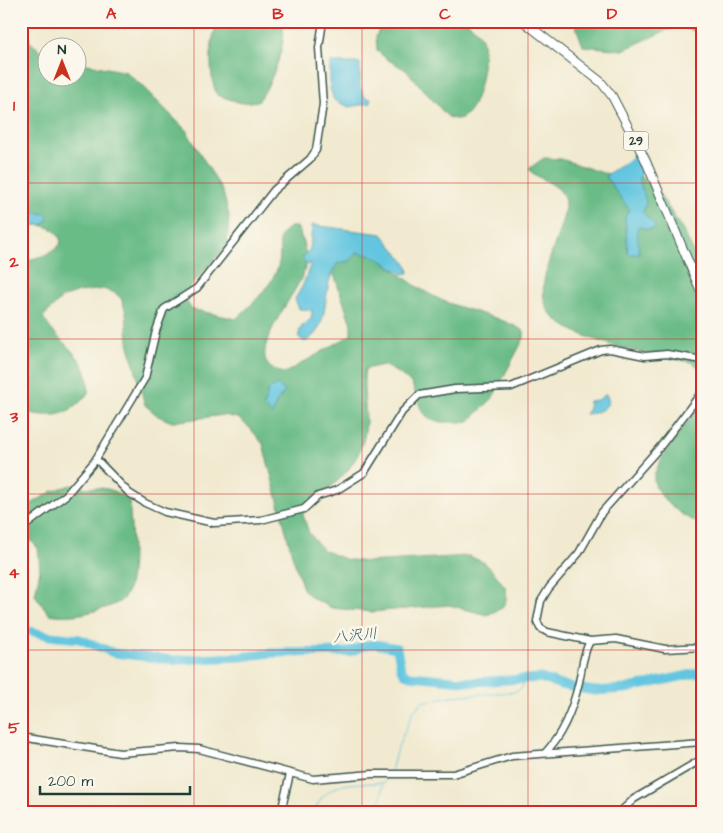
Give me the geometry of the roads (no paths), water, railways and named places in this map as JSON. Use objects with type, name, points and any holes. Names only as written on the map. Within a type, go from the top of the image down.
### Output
[{"type":"main road","name":"29","points":[[523,21],[601,82],[612,96],[645,159],[702,294]]},
{"type":"street","points":[[21,529],[77,485],[96,459],[145,378],[156,331],[164,310],[197,288],[274,190],[310,159],[316,150],[323,104],[319,48],[322,21]]},
{"type":"street","points":[[96,459],[129,493],[145,504],[165,512],[214,523],[261,520],[304,509],[318,496],[337,490],[364,473],[402,412],[419,396],[455,389],[511,387],[600,350],[610,349],[645,356],[668,354],[702,360]]},
{"type":"street","points":[[702,392],[660,447],[602,512],[579,553],[541,600],[537,620],[540,628],[547,632],[590,641],[616,639],[665,650],[702,647]]},
{"type":"street","points":[[545,753],[561,732],[575,695],[586,648],[590,641]]},
{"type":"street","points":[[21,737],[120,753],[180,748],[198,749],[313,779],[391,774],[453,774],[512,756],[702,742]]},
{"type":"street","points":[[620,812],[634,799],[702,759]]},
{"type":"street","points":[[281,812],[290,774]]},
{"type":"water","points":[[330,63],[360,63],[360,87],[365,97],[371,99],[371,103],[349,107],[334,100],[330,88]]},
{"type":"water","points":[[637,154],[642,171],[639,179],[646,202],[643,213],[655,225],[655,229],[645,229],[639,226],[637,230],[639,254],[628,254],[625,218],[629,209],[605,176]]},
{"type":"water","points":[[30,212],[46,214],[48,218],[45,224],[27,226]]},
{"type":"water","points":[[312,225],[382,234],[408,266],[409,273],[403,274],[376,257],[357,252],[350,261],[338,263],[332,272],[320,326],[314,335],[305,342],[298,337],[301,327],[311,319],[312,310],[299,309],[295,299],[303,285],[311,263],[307,265],[302,258],[310,249]]},
{"type":"water","points":[[278,385],[285,391],[276,403],[272,415],[264,406],[268,390]]},
{"type":"water","points":[[606,394],[609,402],[605,407],[585,414],[589,408],[589,401],[598,400]]},
{"type":"waterway","name":"八沢川","points":[[21,629],[50,636],[80,639],[114,653],[174,660],[241,657],[270,653],[349,652],[366,645],[375,644],[397,648],[401,669],[405,674],[411,676],[473,682],[541,678],[561,685],[594,691],[625,689],[702,672]]},
{"type":"waterway","points":[[391,771],[396,752],[413,712],[422,702],[451,696],[514,692],[521,689],[526,678]]},
{"type":"waterway","points":[[379,812],[383,783],[389,777]]},
{"type":"waterway","points":[[314,812],[319,801],[333,789],[351,784],[382,783]]}]
